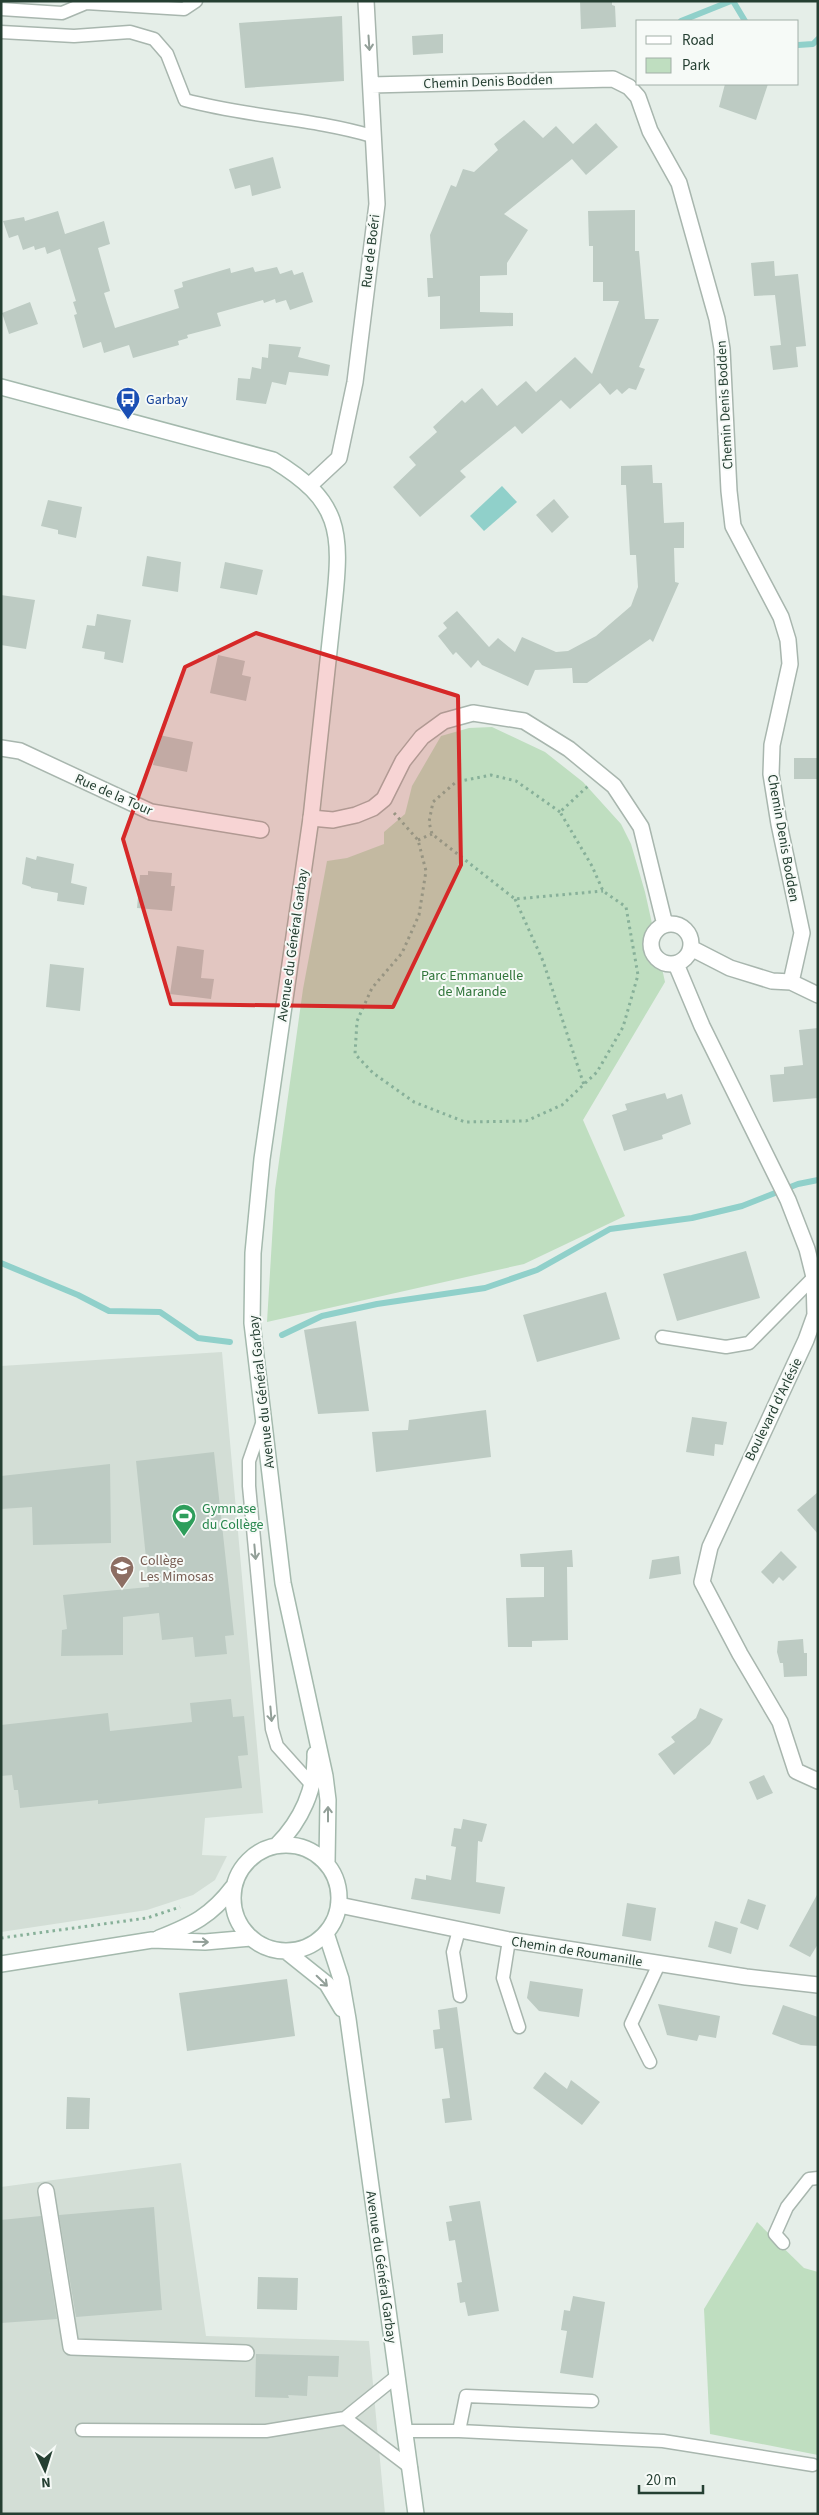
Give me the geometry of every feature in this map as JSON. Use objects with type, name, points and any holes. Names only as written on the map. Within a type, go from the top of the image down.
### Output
[{"type":"street","name":"Rue de Boéri","points":[[309,486],[339,458],[354,382],[377,204],[366,1]]},
{"type":"street","name":"Chemin Denis Bodden","points":[[371,85],[603,78],[621,82],[638,97],[650,131],[679,183],[717,318],[722,349],[729,491],[734,526],[782,617],[788,640],[790,664],[772,745],[771,774],[779,824],[802,933],[792,982]]},
{"type":"street","name":"Avenue du Général Garbay","points":[[1,387],[273,460],[294,472],[309,486],[326,504],[332,518],[337,542],[338,573],[311,818],[270,1097],[253,1253],[252,1323],[283,1583],[314,1733],[325,1776],[328,1800],[327,1863]]},
{"type":"street","points":[[311,818],[333,820],[356,815],[384,799],[403,762],[422,737],[444,721],[473,712],[524,721],[569,750],[614,786],[641,827],[664,925]]},
{"type":"street","name":"Rue de la Tour","points":[[1,748],[20,751],[151,812],[261,830]]},
{"type":"street","points":[[664,925],[676,925],[682,927],[690,936],[691,948],[686,958],[676,964],[662,962],[652,953],[651,940],[658,928],[664,925]]},
{"type":"street","points":[[691,948],[730,968],[772,981],[792,982],[818,996]]},
{"type":"street","name":"Boulevard d'Arlésie","points":[[676,964],[702,1026],[788,1200],[807,1249],[814,1277],[815,1315],[809,1332],[710,1547],[702,1582],[740,1654],[780,1722],[796,1771],[818,1781]]},
{"type":"street","name":"Avenue du Général Garbay","points":[[277,1845],[297,1822],[312,1785],[316,1763],[314,1733]]},
{"type":"street","points":[[152,1940],[201,1920],[214,1910],[233,1887],[239,1872],[248,1859],[262,1850],[277,1845],[296,1845],[313,1852],[327,1863],[337,1883],[339,1905],[332,1924],[326,1933],[315,1943],[301,1949],[286,1952],[261,1946],[239,1924],[232,1906],[233,1887]]},
{"type":"street","name":"Chemin de Roumanille","points":[[339,1905],[509,1940],[659,1964],[818,1985]]},
{"type":"street","name":"Avenue du Général Garbay","points":[[326,1933],[341,1979],[348,2019],[416,2514]]},
{"type":"street","points":[[1,1964],[152,1940],[205,1942],[251,1938]]},
{"type":"street","name":"Avenue du Général Garbay","points":[[286,1952],[327,1984],[348,2019]]},
{"type":"street","points":[[46,2192],[71,2347],[246,2353]]},
{"type":"lane","points":[[1,8],[62,13],[86,3],[184,9],[196,1]]},
{"type":"lane","points":[[1,32],[74,36],[130,32],[154,38],[167,54],[186,100],[210,107],[346,128],[372,136]]},
{"type":"lane","points":[[662,1337],[726,1347],[748,1343],[814,1277]]},
{"type":"lane","points":[[263,1421],[249,1461],[249,1486],[272,1729],[277,1746],[312,1785]]},
{"type":"lane","points":[[459,1930],[453,1952],[460,1996]]},
{"type":"lane","points":[[509,1940],[503,1978],[519,2027]]},
{"type":"lane","points":[[650,2062],[631,2024],[659,1964]]},
{"type":"lane","points":[[783,2243],[775,2234],[787,2207],[809,2179],[818,2178]]},
{"type":"lane","points":[[82,2430],[266,2431],[345,2418],[397,2376]]},
{"type":"lane","points":[[458,2431],[466,2396],[592,2400]]},
{"type":"lane","points":[[345,2418],[411,2468]]},
{"type":"lane","points":[[406,2431],[458,2431],[663,2441],[813,2465]]},
{"type":"path","points":[[384,799],[418,840],[426,871],[419,914],[402,953],[372,988],[357,1021],[355,1054],[373,1073],[414,1102],[465,1122],[526,1121],[562,1105],[597,1072],[623,1028],[638,975],[626,908],[603,891],[592,866],[560,812],[516,781],[491,775],[456,782],[433,802],[430,822],[432,834],[515,899],[543,961],[584,1084]]},
{"type":"path","points":[[560,812],[600,775]]},
{"type":"path","points":[[418,840],[432,834]]},
{"type":"path","points":[[515,899],[603,891]]},
{"type":"path","points":[[1,1938],[147,1918],[184,1906]]},
{"type":"highlighted area","points":[[256,633],[458,696],[461,865],[393,1007],[171,1004],[123,839],[185,667]]},
{"type":"shaded area","name":"Collège Les Mimosas","points":[[222,1352],[263,1813],[205,1818],[202,1855],[227,1856],[215,1880],[193,1895],[147,1910],[1,1932],[1,1366]]},
{"type":"shaded area","points":[[181,2163],[206,2336],[369,2341],[385,2514],[1,2514],[1,2187]]},
{"type":"green space","name":"Parc Emmanuelle de Marande","points":[[492,727],[545,752],[583,782],[621,824],[631,844],[645,892],[665,982],[583,1120],[625,1216],[524,1264],[267,1322],[275,1190],[303,989],[327,861],[347,858],[384,844],[384,832],[405,814],[412,786],[441,736],[469,728]]},
{"type":"green space","points":[[757,2222],[804,2268],[818,2272],[818,2455],[710,2434],[704,2309]]},
{"type":"water","points":[[502,486],[517,502],[484,531],[470,516]]},
{"type":"building","points":[[580,1],[612,1],[612,5],[615,6],[616,27],[581,29]]},
{"type":"building","points":[[342,16],[344,81],[245,88],[239,23]]},
{"type":"building","points":[[443,34],[443,53],[413,55],[412,36]]},
{"type":"building","points":[[725,85],[768,85],[756,120],[719,107]]},
{"type":"building","points":[[524,120],[543,138],[556,126],[573,144],[596,123],[618,147],[586,175],[572,159],[504,214],[528,230],[507,263],[507,275],[480,276],[480,312],[513,313],[513,326],[440,329],[440,296],[428,297],[427,278],[433,278],[430,235],[451,185],[456,187],[463,169],[474,172],[498,150],[494,144]]},
{"type":"building","points":[[273,157],[281,188],[252,196],[250,185],[235,189],[229,169]]},
{"type":"building","points":[[635,210],[635,251],[639,251],[645,319],[659,319],[639,367],[645,369],[636,390],[629,388],[622,394],[617,389],[610,395],[600,383],[570,409],[561,400],[522,434],[515,426],[460,471],[466,477],[420,517],[393,487],[416,465],[409,457],[437,432],[433,427],[462,400],[465,403],[482,388],[497,406],[526,381],[536,392],[575,357],[592,374],[619,301],[603,301],[603,282],[593,282],[593,246],[589,246],[588,211]]},
{"type":"building","points":[[58,211],[65,234],[104,221],[110,244],[98,248],[110,291],[104,293],[115,328],[179,308],[174,290],[183,287],[182,282],[230,268],[231,273],[253,267],[255,272],[277,267],[280,274],[292,270],[294,275],[303,272],[313,302],[290,310],[286,300],[276,303],[275,299],[264,303],[263,300],[217,313],[221,326],[187,335],[188,338],[178,341],[179,345],[133,358],[129,345],[104,353],[101,342],[83,348],[74,315],[77,314],[73,302],[76,301],[60,249],[47,254],[45,247],[35,250],[34,246],[23,250],[18,235],[9,238],[3,221],[24,217],[25,221]]},
{"type":"building","points":[[774,261],[775,276],[798,274],[806,346],[796,347],[798,367],[773,370],[770,346],[781,345],[775,295],[754,296],[751,263]]},
{"type":"building","points":[[30,302],[38,324],[9,334],[2,313]]},
{"type":"building","points":[[269,344],[301,347],[298,357],[330,365],[328,376],[289,372],[286,385],[272,382],[266,404],[236,400],[238,378],[250,379],[252,367],[261,369],[262,357],[268,358]]},
{"type":"building","points":[[652,465],[653,483],[662,483],[664,523],[684,522],[684,548],[674,548],[675,582],[679,583],[653,642],[650,639],[587,683],[573,683],[572,668],[535,670],[528,686],[482,665],[478,660],[471,668],[456,652],[453,655],[438,636],[447,628],[443,623],[457,611],[489,647],[498,638],[515,652],[522,637],[556,652],[568,651],[596,636],[631,606],[638,587],[636,555],[630,555],[626,485],[621,485],[621,466]]},
{"type":"building","points":[[554,499],[569,517],[552,533],[536,515]]},
{"type":"building","points":[[48,500],[82,507],[76,538],[58,534],[58,530],[41,526]]},
{"type":"building","points":[[147,556],[181,562],[178,592],[142,586]]},
{"type":"building","points":[[225,562],[263,570],[257,595],[220,588]]},
{"type":"building","points":[[1,595],[35,600],[26,649],[1,645]]},
{"type":"building","points":[[97,614],[131,620],[123,663],[104,659],[105,652],[82,648],[87,625],[95,626]]},
{"type":"building","points":[[218,655],[245,661],[242,675],[251,677],[246,701],[210,693]]},
{"type":"building","points":[[159,735],[193,742],[187,772],[153,765]]},
{"type":"building","points":[[794,758],[818,758],[818,779],[794,779]]},
{"type":"building","points":[[37,856],[74,864],[71,883],[87,887],[84,905],[57,901],[58,893],[31,888],[22,884],[26,857],[36,860]]},
{"type":"building","points":[[148,871],[172,873],[171,886],[175,886],[172,911],[137,908],[140,875],[148,875]]},
{"type":"building","points":[[177,946],[204,950],[201,978],[214,979],[211,999],[170,994]]},
{"type":"building","points":[[50,964],[84,968],[80,1011],[46,1007]]},
{"type":"building","points":[[818,1028],[818,1098],[773,1102],[770,1075],[784,1074],[784,1067],[803,1065],[799,1030]]},
{"type":"building","points":[[665,1093],[667,1099],[682,1094],[691,1124],[662,1135],[663,1139],[624,1151],[612,1115],[627,1110],[625,1104]]},
{"type":"building","points":[[746,1251],[760,1298],[677,1321],[663,1274]]},
{"type":"building","points":[[606,1292],[620,1339],[537,1362],[523,1315]]},
{"type":"building","points":[[356,1321],[369,1411],[318,1414],[304,1330]]},
{"type":"building","points":[[486,1410],[491,1457],[376,1472],[372,1432],[408,1430],[409,1420]]},
{"type":"building","points":[[692,1417],[727,1422],[723,1445],[715,1444],[714,1456],[686,1452]]},
{"type":"building","name":"Gymnase du Collège","points":[[214,1452],[234,1635],[225,1636],[227,1654],[195,1657],[193,1637],[162,1640],[159,1613],[123,1617],[123,1655],[61,1656],[62,1630],[67,1629],[63,1595],[149,1587],[136,1461]]},
{"type":"building","points":[[110,1464],[111,1543],[33,1545],[32,1507],[1,1509],[1,1476]]},
{"type":"building","points":[[818,1492],[818,1534],[797,1510]]},
{"type":"building","points":[[572,1550],[573,1567],[567,1567],[568,1640],[532,1641],[532,1647],[508,1647],[506,1598],[544,1597],[544,1567],[521,1567],[520,1554]]},
{"type":"building","points":[[781,1551],[797,1567],[783,1581],[779,1577],[773,1584],[761,1572]]},
{"type":"building","points":[[679,1556],[681,1574],[649,1579],[652,1560]]},
{"type":"building","points":[[803,1639],[804,1653],[807,1653],[807,1676],[784,1677],[783,1663],[780,1663],[777,1652],[778,1641]]},
{"type":"building","points":[[231,1699],[233,1717],[244,1716],[248,1755],[238,1756],[242,1788],[98,1804],[98,1800],[20,1808],[18,1790],[14,1790],[12,1775],[1,1776],[1,1725],[108,1713],[110,1731],[192,1722],[190,1703]]},
{"type":"building","points":[[700,1708],[723,1719],[710,1744],[674,1775],[658,1754],[675,1742],[671,1737],[696,1718]]},
{"type":"building","points":[[764,1775],[773,1793],[757,1800],[749,1782]]},
{"type":"building","points":[[463,1819],[487,1824],[482,1842],[478,1841],[476,1882],[505,1887],[500,1914],[411,1899],[415,1878],[426,1880],[426,1875],[451,1880],[456,1847],[451,1846],[454,1828],[461,1829]]},
{"type":"building","points":[[818,1893],[818,1944],[810,1957],[789,1946]]},
{"type":"building","points":[[748,1899],[766,1905],[758,1930],[740,1923]]},
{"type":"building","points":[[627,1903],[656,1908],[651,1941],[622,1936]]},
{"type":"building","points":[[715,1921],[738,1928],[731,1954],[708,1947]]},
{"type":"building","points":[[287,1979],[295,2036],[187,2051],[179,1993]]},
{"type":"building","points":[[530,1981],[583,1989],[579,2017],[539,2011],[527,1998]]},
{"type":"building","points":[[658,2004],[720,2016],[716,2038],[699,2035],[697,2041],[667,2035]]},
{"type":"building","points":[[783,2005],[818,2017],[818,2046],[801,2045],[772,2034]]},
{"type":"building","points":[[457,2007],[472,2120],[445,2123],[442,2099],[450,2098],[443,2048],[435,2049],[433,2030],[440,2029],[438,2010]]},
{"type":"building","points":[[545,2072],[567,2089],[571,2080],[600,2102],[582,2125],[533,2088]]},
{"type":"building","points":[[67,2097],[90,2098],[89,2129],[66,2129]]},
{"type":"building","points":[[480,2201],[499,2311],[468,2316],[465,2302],[460,2303],[457,2283],[462,2282],[455,2240],[449,2241],[446,2222],[452,2221],[449,2206]]},
{"type":"building","points":[[154,2207],[162,2310],[76,2317],[59,2215]]},
{"type":"building","points":[[41,2216],[57,2319],[1,2323],[1,2220]]},
{"type":"building","points":[[258,2277],[298,2278],[297,2310],[257,2309]]},
{"type":"building","points":[[573,2296],[605,2302],[593,2378],[560,2373],[567,2331],[561,2330],[564,2310],[570,2311]]},
{"type":"building","points":[[256,2354],[339,2356],[338,2377],[308,2376],[307,2396],[288,2395],[289,2398],[255,2397]]},
{"type":"waterway","points":[[684,20],[731,1]]},
{"type":"waterway","points":[[733,1],[744,20]]},
{"type":"waterway","points":[[799,45],[813,44],[818,39]]},
{"type":"waterway","points":[[282,1335],[322,1316],[377,1304],[485,1288],[537,1270],[610,1229],[692,1218],[742,1206],[798,1184],[818,1180]]},
{"type":"waterway","points":[[1,1263],[78,1295],[109,1311],[160,1312],[198,1338],[230,1342]]},
{"type":"place","name":"Garbay","points":[[128,420]]},
{"type":"place","name":"Gymnase du Collège","points":[[184,1537]]},
{"type":"place","name":"Collège Les Mimosas","points":[[122,1589]]}]
